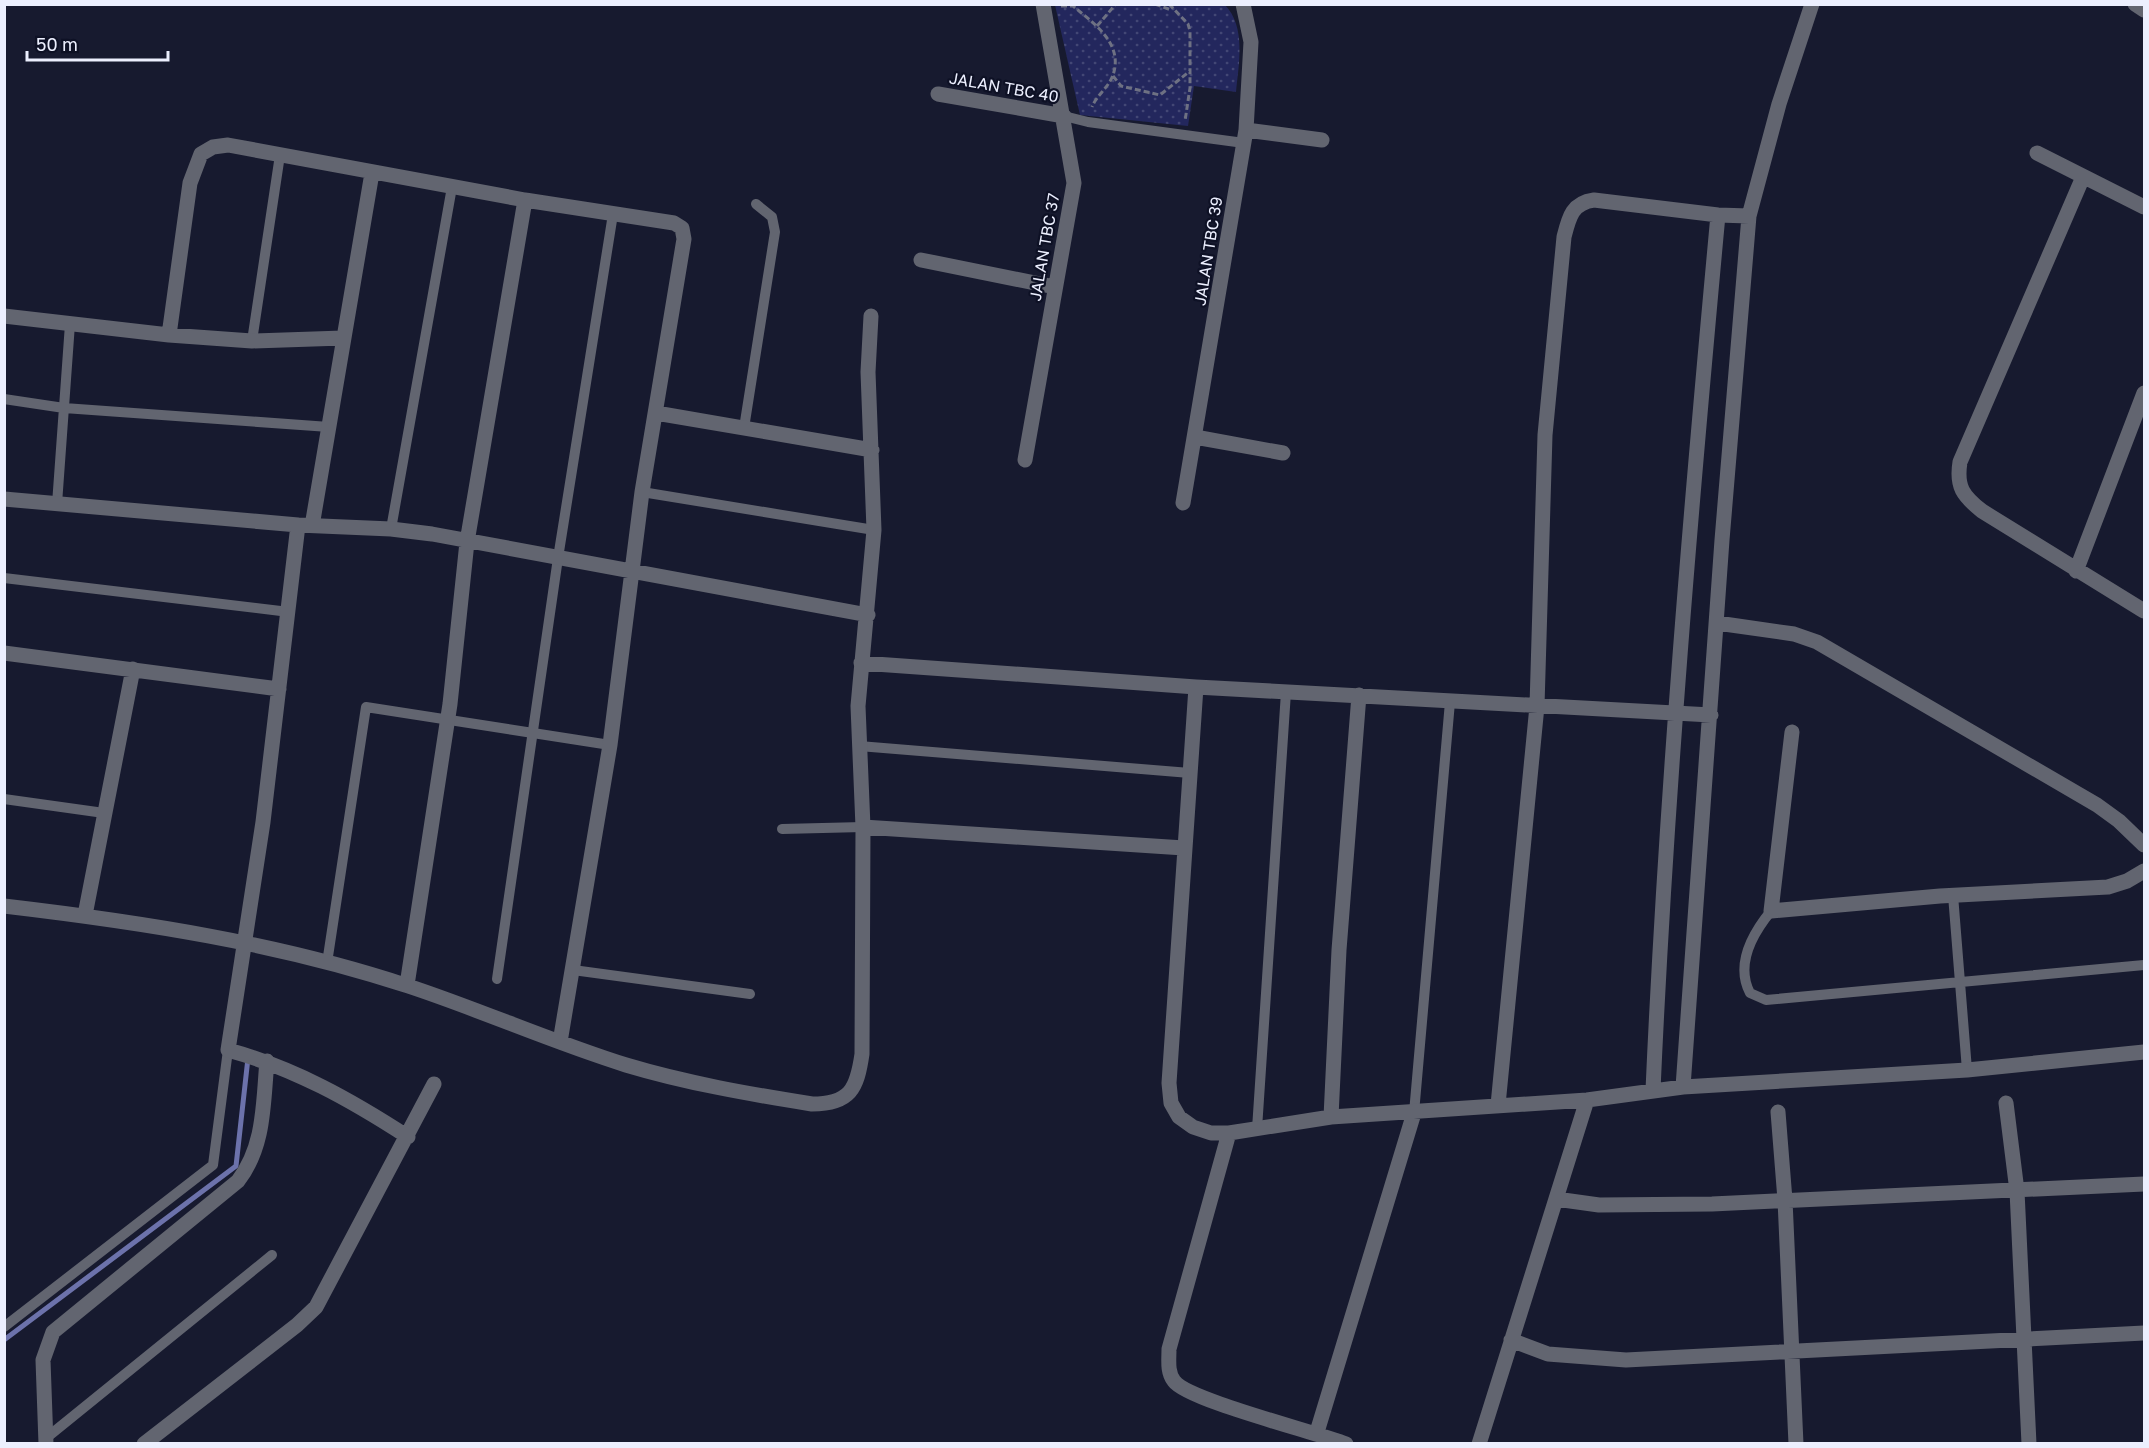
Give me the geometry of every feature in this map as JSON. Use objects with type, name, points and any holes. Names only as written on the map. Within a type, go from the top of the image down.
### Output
[{"type":"street","name":"JALAN TBC 39","points":[[1183,504],[1245,136],[1251,42],[1243,4]]},
{"type":"street","points":[[1683,1087],[1716,623],[1749,216],[1779,104],[1812,4]]},
{"type":"street","points":[[2135,4],[2145,9]]},
{"type":"street","name":"JALAN TBC 37","points":[[1025,460],[1074,183],[1044,7]]},
{"type":"street","name":"JALAN TBC 40","points":[[938,94],[1064,116]]},
{"type":"street","points":[[1245,136],[1322,140]]},
{"type":"street","points":[[169,335],[190,183],[201,154],[213,147],[228,145],[525,200],[674,223],[682,228],[684,239],[642,492],[610,745],[560,1042]]},
{"type":"street","points":[[2037,153],[2145,207]]},
{"type":"street","points":[[372,173],[329,427],[305,526],[289,612],[263,822],[228,1050],[267,1061],[318,1083],[408,1137]]},
{"type":"street","points":[[2083,177],[1960,462],[1958,478],[1962,492],[1971,502],[2076,571],[2144,609]]},
{"type":"street","points":[[407,985],[448,718],[467,542],[525,200]]},
{"type":"street","points":[[1498,1105],[1538,706],[1545,435],[1564,237],[1568,221],[1573,208],[1582,201],[1594,200],[1718,215],[1749,216]]},
{"type":"street","points":[[1653,1090],[1660,928],[1697,439],[1718,215]]},
{"type":"street","points":[[921,260],[1055,286]]},
{"type":"street","points":[[4,316],[169,335],[252,341],[343,338]]},
{"type":"street","points":[[4,906],[85,915],[243,942],[327,963],[407,985],[560,1042],[625,1064],[692,1082],[812,1104],[829,1104],[845,1097],[854,1087],[862,1054],[863,827],[858,706],[874,530],[868,372],[871,316]]},
{"type":"street","points":[[2076,571],[2145,393]]},
{"type":"street","points":[[656,413],[872,450]]},
{"type":"street","points":[[1195,437],[1283,453]]},
{"type":"street","points":[[4,499],[305,526],[391,529],[432,534],[868,615]]},
{"type":"street","points":[[1716,623],[1794,634],[1817,642],[2097,805],[2119,821],[2145,846]]},
{"type":"street","points":[[4,653],[279,689]]},
{"type":"street","points":[[861,663],[1196,687],[1711,715]]},
{"type":"street","points":[[85,915],[133,669]]},
{"type":"street","points":[[1196,687],[1169,1083],[1171,1102],[1179,1117],[1193,1127],[1211,1132],[1229,1133],[1331,1117],[1587,1101],[1683,1087],[1967,1070],[2145,1052]]},
{"type":"street","points":[[1331,1117],[1339,950],[1359,695]]},
{"type":"street","points":[[1792,732],[1771,911],[1953,895],[2108,887],[2127,881],[2145,871]]},
{"type":"street","points":[[863,827],[1184,848]]},
{"type":"street","points":[[45,1441],[43,1360],[53,1332],[238,1181],[249,1167],[257,1148],[267,1061]]},
{"type":"street","points":[[144,1443],[297,1325],[316,1307],[408,1137],[434,1084]]},
{"type":"street","points":[[1479,1443],[1587,1101]]},
{"type":"street","points":[[2006,1103],[2017,1191],[2029,1443]]},
{"type":"street","points":[[1778,1112],[1785,1200],[1796,1443]]},
{"type":"street","points":[[1317,1432],[1414,1113]]},
{"type":"street","points":[[1229,1133],[1169,1349],[1168,1367],[1174,1382],[1203,1399],[1317,1432],[1346,1443]]},
{"type":"street","points":[[1556,1199],[1599,1205],[1647,1205],[2145,1184]]},
{"type":"street","points":[[1512,1340],[1548,1354],[1585,1359],[1626,1360],[2145,1333]]},
{"type":"lane","points":[[1064,116],[1088,122],[1183,135],[1245,136]]},
{"type":"lane","points":[[252,341],[280,156]]},
{"type":"lane","points":[[391,529],[452,187]]},
{"type":"lane","points":[[744,428],[775,232],[772,217],[756,204]]},
{"type":"lane","points":[[497,979],[558,558],[613,214]]},
{"type":"lane","points":[[57,504],[70,324]]},
{"type":"lane","points":[[4,399],[64,408],[329,427]]},
{"type":"lane","points":[[642,492],[874,530]]},
{"type":"lane","points":[[4,578],[289,612]]},
{"type":"lane","points":[[1257,1129],[1286,692]]},
{"type":"lane","points":[[1414,1113],[1450,702]]},
{"type":"lane","points":[[327,963],[366,707],[533,731],[610,745]]},
{"type":"lane","points":[[859,746],[1190,773]]},
{"type":"lane","points":[[4,799],[104,813]]},
{"type":"lane","points":[[782,829],[863,827]]},
{"type":"lane","points":[[1953,895],[1967,1070]]},
{"type":"lane","points":[[1771,911],[1754,932],[1748,949],[1747,989],[1755,998],[1766,1000],[2145,965]]},
{"type":"lane","points":[[573,970],[750,994]]},
{"type":"lane","points":[[4,1327],[213,1165],[228,1050]]},
{"type":"lane","points":[[45,1441],[272,1255]]},
{"type":"path","points":[[1097,26],[1116,4]]},
{"type":"path","points":[[1155,4],[1171,10],[1189,27],[1190,88],[1183,135]]},
{"type":"path","points":[[1169,4],[1171,10]]},
{"type":"path","points":[[1044,7],[1073,6],[1108,37],[1112,48],[1113,75],[1121,86],[1160,95],[1190,71]]},
{"type":"path","points":[[1088,122],[1092,105],[1113,75]]},
{"type":"shaded area","points":[[1055,5],[1225,5],[1236,24],[1240,46],[1236,92],[1194,86],[1188,126],[1080,115]]},
{"type":"waterway","points":[[4,1340],[236,1166],[248,1058]]}]
